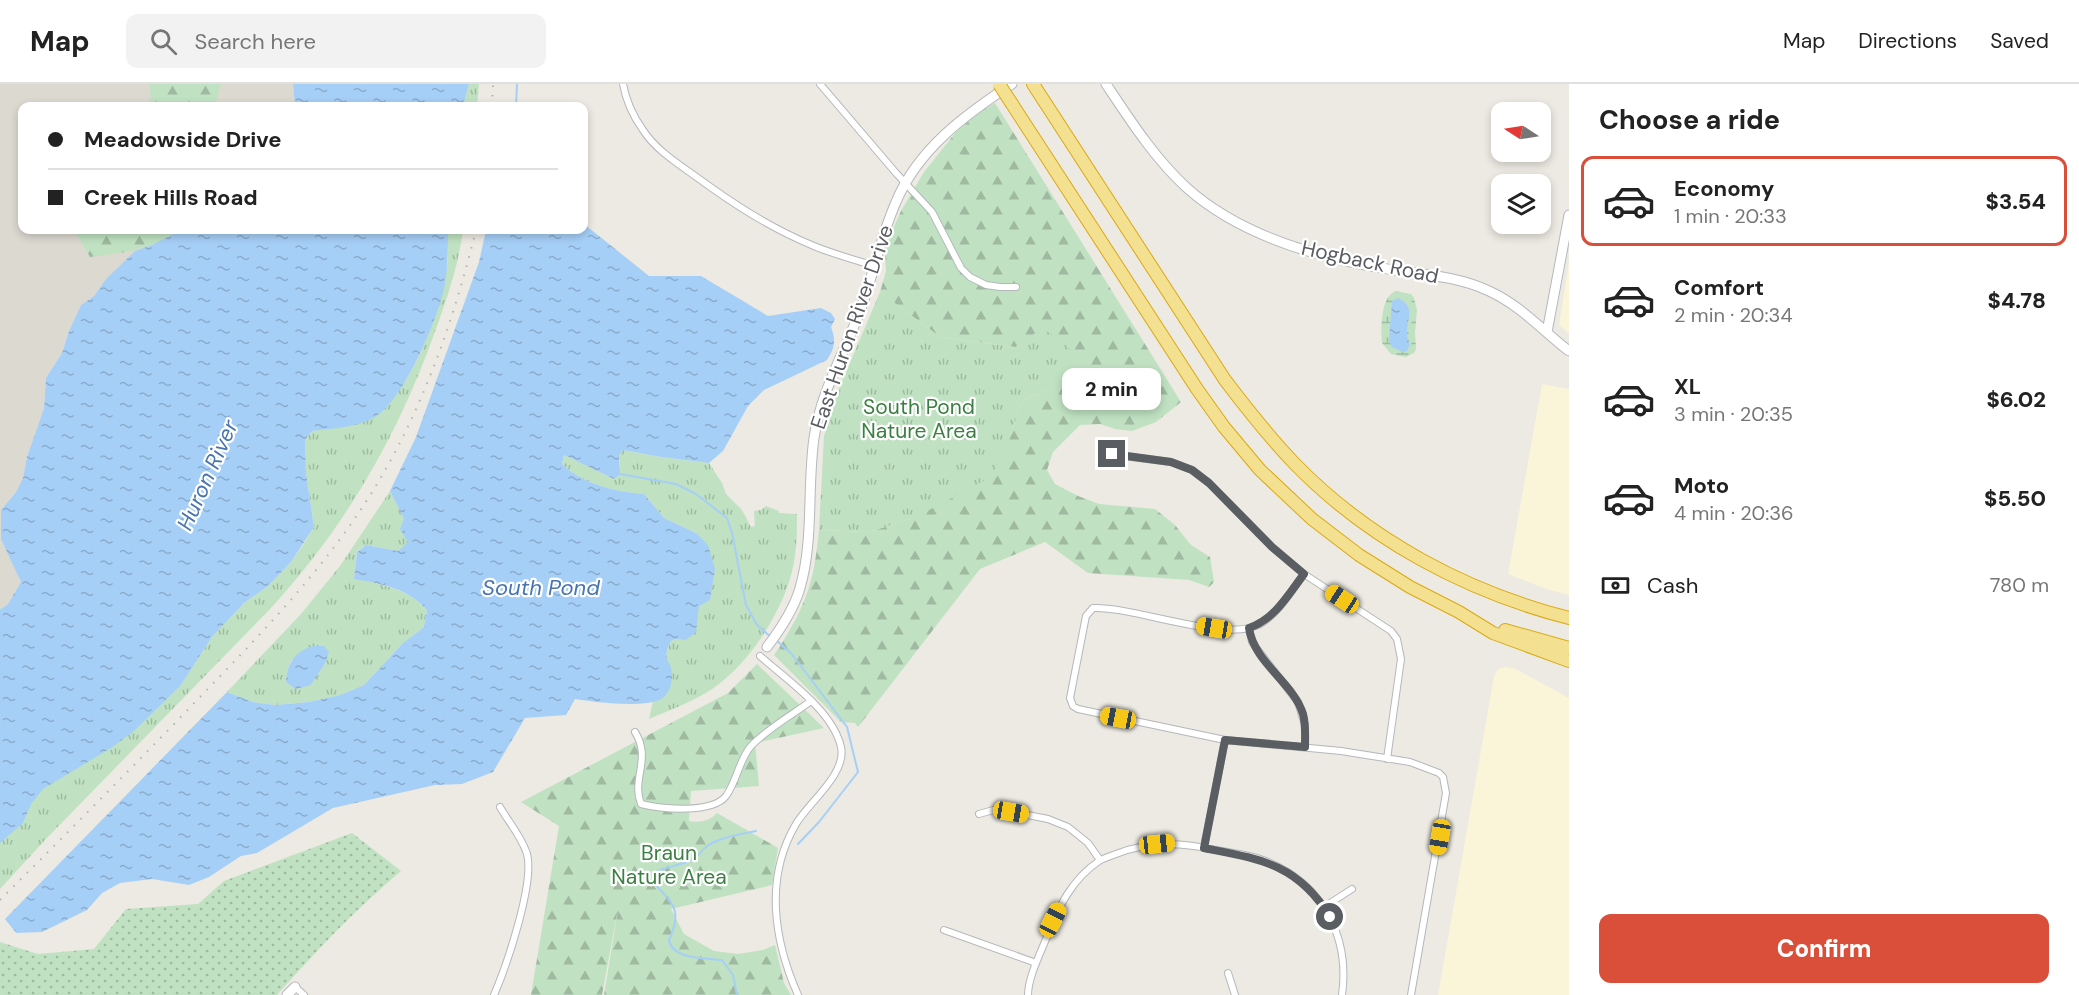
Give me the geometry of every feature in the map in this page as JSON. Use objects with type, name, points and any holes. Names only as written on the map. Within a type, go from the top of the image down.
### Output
[{"type":"highway","points":[[999,84],[1197,388],[1224,427],[1260,470],[1312,519],[1359,555],[1410,587],[1459,612],[1493,633],[1569,661]]},
{"type":"highway","points":[[1034,86],[1225,380],[1254,419],[1295,465],[1378,534],[1414,555],[1470,585],[1533,608],[1569,618]]},
{"type":"highway","points":[[1470,585],[1569,612]]},
{"type":"highway","points":[[1459,612],[1508,630],[1569,648]]},
{"type":"main road","name":"East Huron River Drive","points":[[767,647],[777,634],[799,590],[804,573],[810,473],[817,419],[858,315],[897,200],[924,157],[958,121],[1012,84]]},
{"type":"main road","name":"Hogback Road","points":[[1106,84],[1172,173],[1206,203],[1242,224],[1261,234],[1323,255],[1366,266],[1436,276],[1487,290],[1515,306],[1569,351]]},
{"type":"main road","points":[[1547,332],[1569,215]]},
{"type":"main road","points":[[287,995],[295,987]]},
{"type":"street","points":[[623,84],[631,111],[644,132],[663,151],[716,191],[766,224],[814,246],[875,266]]},
{"type":"street","points":[[820,84],[932,212],[961,268],[970,278],[986,285],[1016,287]]},
{"type":"street","points":[[1099,453],[1171,462],[1192,470],[1209,483],[1272,547],[1304,574],[1382,623],[1397,639],[1401,659],[1388,759]]},
{"type":"street","points":[[1304,574],[1272,616],[1249,628],[1214,628],[1093,608],[1086,616],[1070,699],[1073,706],[1078,709],[1225,740],[1305,747],[1388,759],[1427,767],[1439,772],[1446,784],[1446,793],[1411,995]]},
{"type":"street","points":[[1249,628],[1252,642],[1298,702],[1304,716],[1305,747]]},
{"type":"street","points":[[760,656],[811,701],[837,735],[842,751],[838,767],[829,782],[796,823],[783,849],[777,870],[774,900],[779,937],[798,995]]},
{"type":"street","points":[[635,732],[641,741],[643,756],[637,790],[641,804],[662,809],[715,805],[725,796],[742,759],[752,746],[811,701]]},
{"type":"street","points":[[1204,848],[1225,740]]},
{"type":"street","points":[[494,995],[522,906],[529,872],[527,852],[500,807]]},
{"type":"street","points":[[979,814],[998,809],[1048,819],[1068,827],[1088,843],[1100,860]]},
{"type":"street","points":[[1028,995],[1036,963],[1053,920],[1063,900],[1078,880],[1100,860],[1144,846],[1170,843],[1256,858],[1291,874],[1324,907],[1336,932],[1344,960],[1342,995]]},
{"type":"street","points":[[1324,907],[1352,889]]},
{"type":"street","points":[[944,930],[1036,963]]},
{"type":"street","points":[[1228,973],[1235,995]]},
{"type":"street","points":[[295,987],[304,995]]},
{"type":"shaded area","points":[[0,84],[293,84],[295,102],[18,102],[18,234],[173,234],[152,245],[106,279],[94,296],[81,305],[62,353],[46,378],[44,408],[27,457],[23,478],[16,492],[1,510],[13,562],[21,582],[8,604],[2,609],[0,607]]},
{"type":"shaded area","points":[[1569,262],[1569,334],[1559,325]]},
{"type":"shaded area","points":[[1542,384],[1569,389],[1569,595],[1546,589],[1508,574]]},
{"type":"shaded area","points":[[1506,667],[1516,669],[1569,698],[1569,995],[1438,995],[1494,676],[1498,669]]},
{"type":"green space","points":[[149,84],[221,84],[216,102],[149,102],[151,99]]},
{"type":"green space","points":[[469,84],[479,84],[477,102],[464,102]]},
{"type":"green space","points":[[995,103],[1181,402],[1156,422],[1132,431],[1100,424],[1080,425],[1053,452],[1047,470],[1055,484],[1099,504],[1155,509],[1175,525],[1191,545],[1210,557],[1214,582],[1209,587],[1189,580],[1088,573],[1045,542],[980,569],[858,727],[820,701],[779,648],[808,592],[815,564],[819,530],[869,532],[916,517],[1009,440],[1020,406],[1027,398],[1039,394],[1053,384],[1069,383],[1015,347],[940,337],[880,292],[886,271],[885,254],[892,231],[924,172],[956,132],[981,111]]},
{"type":"green space","points":[[76,234],[175,234],[148,246],[90,257]]},
{"type":"green space","points":[[448,234],[462,234],[449,291],[406,403],[369,476],[324,544],[271,608],[0,889],[0,607],[131,728],[181,685],[212,637],[244,603],[268,586],[291,562],[303,545],[314,527],[306,473],[305,440],[312,431],[330,428],[393,399],[421,352],[443,291],[448,261]]},
{"type":"green space","points":[[1395,291],[1411,294],[1417,310],[1416,349],[1414,353],[1406,357],[1391,354],[1382,343],[1384,307],[1386,300]]},
{"type":"green space","name":"South Pond Nature Area","points":[[880,292],[940,337],[1015,347],[1041,329],[1058,337],[1076,356],[1077,372],[1069,384],[1053,384],[1039,394],[1027,398],[1020,406],[1009,440],[991,477],[916,517],[869,532],[819,530],[824,436],[838,391]]},
{"type":"green space","points":[[623,450],[709,463],[726,494],[742,510],[751,527],[755,526],[754,511],[766,506],[779,513],[797,514],[796,551],[791,575],[775,615],[750,653],[736,669],[704,694],[649,719],[653,701],[663,698],[672,672],[667,653],[671,641],[676,639],[696,533],[664,518],[644,494],[589,482],[562,464],[564,455],[614,479],[620,465],[619,456]]},
{"type":"green space","points":[[390,491],[404,519],[408,542],[398,551],[366,545],[357,551],[354,578],[394,588],[411,597],[427,610],[424,627],[403,643],[364,685],[340,695],[309,702],[275,705],[253,702],[227,692],[301,614],[340,566]],"holes":[[[291,660],[326,662],[311,685],[286,682]]]},
{"type":"green space","points":[[779,648],[820,701],[774,655]]},
{"type":"green space","name":"Braun Nature Area","points":[[757,664],[824,728],[755,743],[759,786],[691,791],[689,821],[704,821],[717,813],[778,848],[772,885],[671,909],[684,934],[714,951],[738,954],[763,950],[775,945],[784,983],[791,995],[604,995],[619,903],[602,995],[531,995],[559,826],[521,802],[728,693]]},
{"type":"green space","points":[[820,701],[855,723],[841,722]]},
{"type":"green space","points":[[352,833],[401,871],[337,931],[277,995],[0,995],[0,942],[38,954],[94,949],[126,909],[198,904],[224,881]]},
{"type":"water","points":[[293,84],[469,84],[464,102],[295,102]]},
{"type":"water","name":"South Pond","points":[[588,227],[649,276],[701,276],[768,316],[821,308],[831,313],[835,319],[831,327],[834,344],[827,360],[764,390],[748,406],[723,451],[709,463],[623,450],[619,456],[620,474],[614,479],[564,455],[562,464],[579,477],[611,489],[644,494],[664,518],[696,533],[708,545],[715,569],[710,600],[699,606],[696,632],[686,640],[671,641],[667,657],[672,671],[672,680],[665,696],[655,701],[633,704],[575,699],[566,715],[525,718],[493,772],[462,784],[435,785],[333,808],[257,853],[241,856],[209,877],[189,885],[152,879],[120,883],[102,893],[87,910],[42,932],[16,933],[5,919],[227,692],[253,702],[275,705],[309,702],[340,695],[364,685],[403,643],[424,627],[427,610],[411,597],[384,585],[354,579],[357,552],[366,545],[398,551],[408,542],[400,529],[404,519],[390,491],[416,437],[479,262],[485,234],[588,234]]},
{"type":"water","name":"Huron River","points":[[173,234],[448,234],[447,267],[440,303],[426,340],[397,394],[375,417],[345,427],[312,431],[305,440],[306,473],[314,527],[291,562],[268,586],[244,603],[212,637],[181,685],[134,731],[111,748],[43,789],[31,804],[23,823],[0,843],[0,610],[8,604],[21,582],[1,539],[1,510],[16,492],[23,478],[27,457],[44,408],[46,378],[62,353],[81,305],[94,296],[106,279],[135,251]]},
{"type":"water","points":[[1398,298],[1407,305],[1409,310],[1407,334],[1410,344],[1407,351],[1403,352],[1392,347],[1389,340],[1392,301]]},
{"type":"water","points":[[312,646],[324,646],[329,652],[326,662],[311,685],[296,689],[286,682],[288,669],[293,659],[301,651]]},
{"type":"waterway","points":[[516,102],[517,84]]},
{"type":"waterway","points":[[620,474],[676,484],[696,494],[727,518],[746,605],[757,625],[772,638]]},
{"type":"waterway","points":[[777,641],[791,653],[847,727],[858,772],[819,822],[798,844]]},
{"type":"waterway","points":[[737,995],[733,975],[722,960],[683,955],[672,947],[669,940],[675,921],[674,908],[653,882],[654,873],[693,859],[707,846],[718,840],[756,831]]},
{"type":"railway","points":[[492,102],[493,84]]},
{"type":"railway","points":[[0,900],[246,650],[311,576],[351,524],[388,466],[420,401],[446,334],[475,234]]},
{"type":"route","points":[[1112,454],[1171,462],[1192,470],[1209,483],[1272,547],[1304,574],[1272,616],[1249,628],[1252,642],[1298,702],[1304,716],[1305,747],[1225,740],[1204,848],[1256,858],[1291,874],[1324,907],[1330,917]]}]
